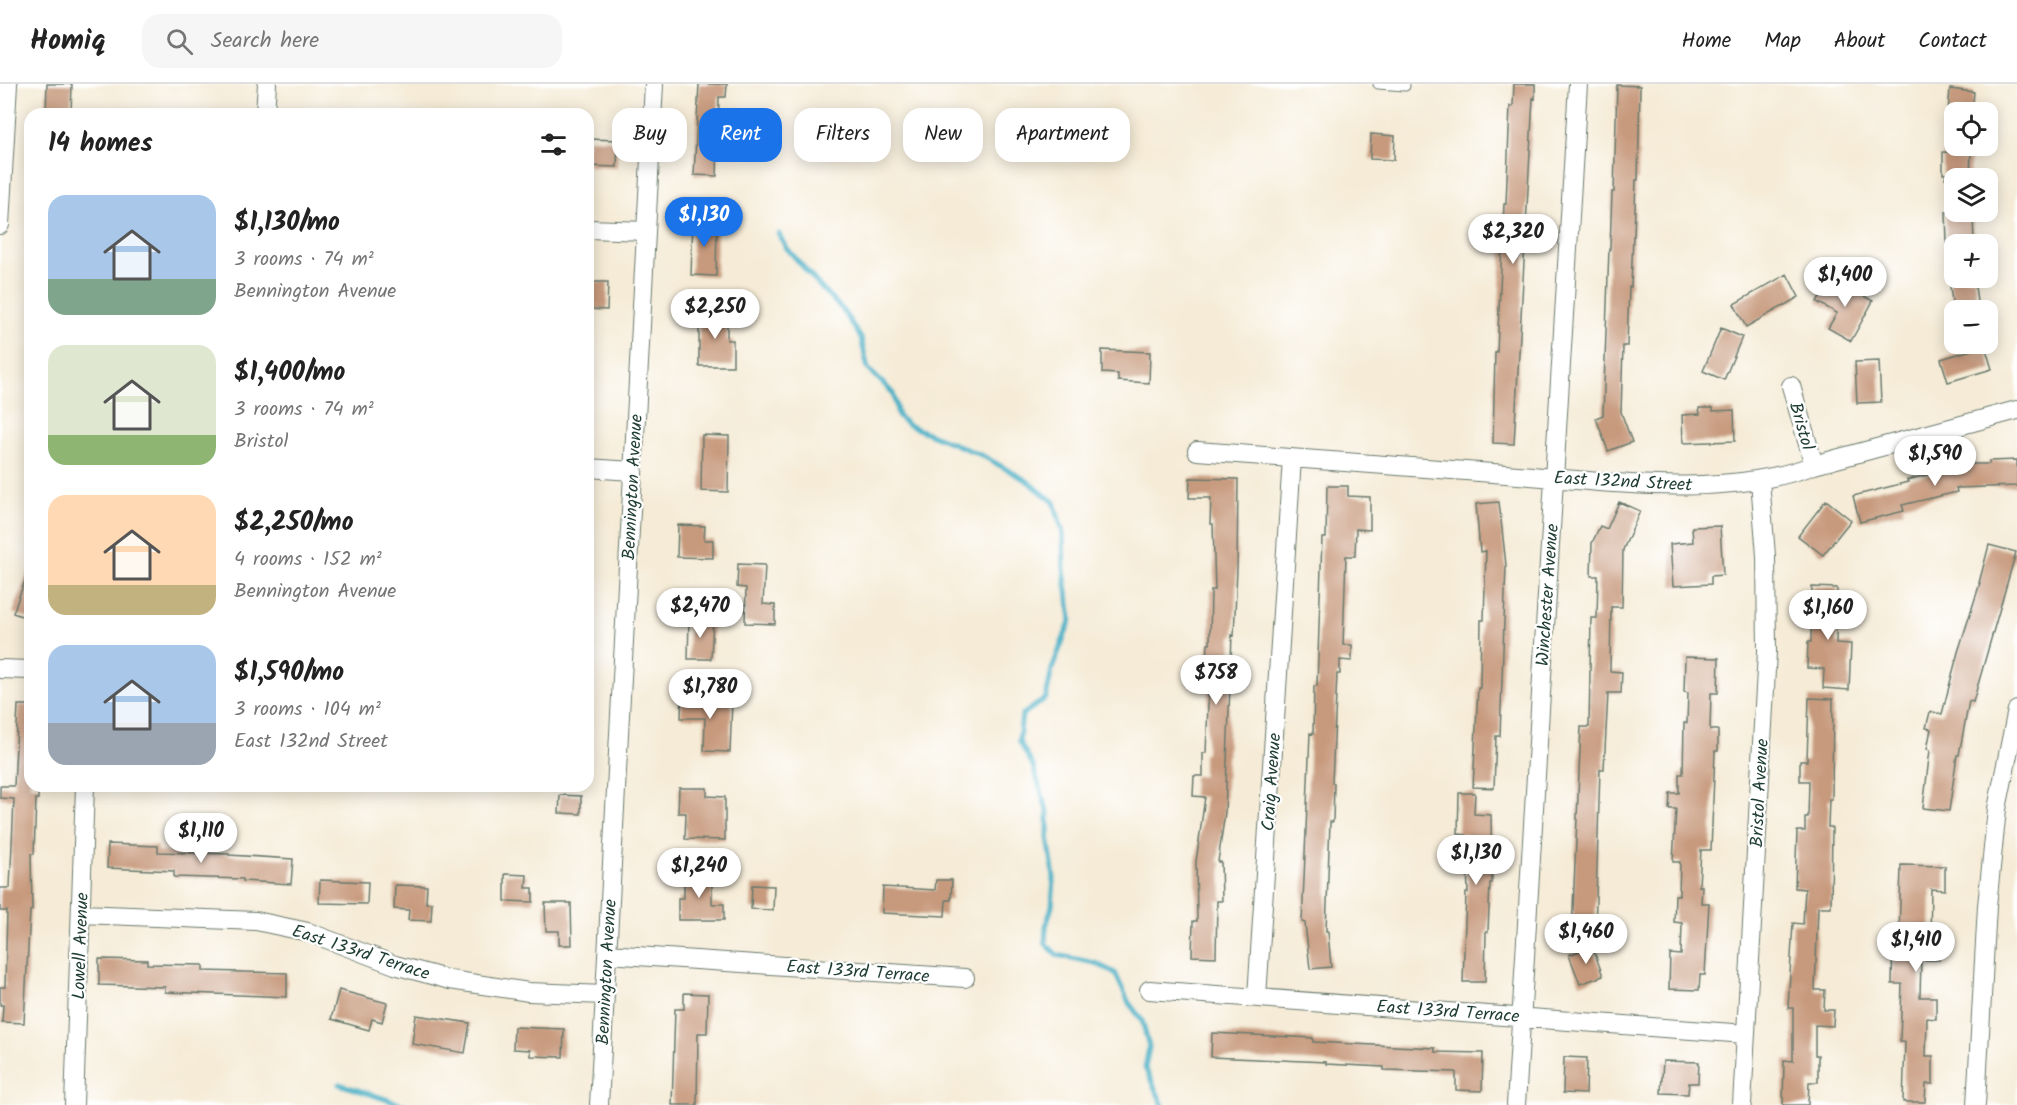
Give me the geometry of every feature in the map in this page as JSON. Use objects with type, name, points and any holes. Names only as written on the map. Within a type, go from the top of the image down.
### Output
[{"type":"street","points":[[0,225],[8,84]]},
{"type":"street","points":[[265,108],[267,84]]},
{"type":"street","name":"Bennington Avenue","points":[[599,1105],[654,84]]},
{"type":"street","name":"Winchester Avenue","points":[[1516,1105],[1578,84]]},
{"type":"street","points":[[594,229],[646,231]]},
{"type":"street","name":"Bristol","points":[[1791,386],[1814,465]]},
{"type":"street","name":"East 132nd Street","points":[[1197,451],[1676,486],[1760,480],[1793,473],[1814,465],[2017,410]]},
{"type":"street","name":"Craig Avenue","points":[[1257,997],[1292,458]]},
{"type":"street","points":[[594,468],[632,471]]},
{"type":"street","name":"Bristol Avenue","points":[[1742,1105],[1767,652],[1766,556],[1760,480]]},
{"type":"street","points":[[0,669],[24,670]]},
{"type":"street","points":[[1976,1105],[1987,906],[1996,819],[2017,710]]},
{"type":"street","name":"Lowell Avenue","points":[[74,1105],[85,792]]},
{"type":"street","name":"East 133rd Terrace","points":[[81,914],[256,921],[308,932],[395,965],[450,980],[529,992],[605,995]]},
{"type":"street","name":"East 133rd Terrace","points":[[607,954],[965,978]]},
{"type":"street","name":"East 133rd Terrace","points":[[1149,990],[1746,1034]]},
{"type":"lane","points":[[1378,84],[1405,86],[1405,84]]},
{"type":"building","points":[[47,84],[72,84],[71,108],[46,108]]},
{"type":"building","points":[[699,84],[727,84],[726,97],[719,97],[719,108],[699,108],[699,162],[717,162],[717,176],[694,175]]},
{"type":"building","points":[[1514,84],[1535,84],[1535,99],[1533,98],[1514,444],[1493,443],[1495,352],[1497,352],[1510,106],[1513,106]]},
{"type":"building","points":[[1617,85],[1640,86],[1638,180],[1636,180],[1627,346],[1623,346],[1621,412],[1632,442],[1608,451],[1596,418],[1603,415]]},
{"type":"building","points":[[1950,89],[1974,92],[1973,102],[1949,102]]},
{"type":"building","points":[[1371,134],[1395,136],[1394,160],[1370,159]]},
{"type":"building","points":[[594,139],[612,140],[612,162],[617,162],[617,167],[594,166]]},
{"type":"building","points":[[1943,152],[1944,156],[1971,156],[1970,168],[1944,168],[1943,174]]},
{"type":"building","points":[[693,221],[717,221],[716,276],[691,275]]},
{"type":"building","points":[[1946,222],[1973,222],[1974,234],[1947,234]]},
{"type":"building","points":[[1787,274],[1799,297],[1746,327],[1734,304]]},
{"type":"building","points":[[1830,278],[1873,301],[1851,341],[1828,328],[1837,313],[1817,302]]},
{"type":"building","points":[[594,282],[608,282],[607,310],[594,309]]},
{"type":"building","points":[[1950,288],[1975,288],[1977,300],[1952,300]]},
{"type":"building","points":[[699,311],[727,311],[727,340],[733,340],[733,366],[699,366]]},
{"type":"building","points":[[1721,328],[1742,337],[1724,380],[1703,371]]},
{"type":"building","points":[[1102,350],[1150,352],[1149,383],[1118,381],[1118,374],[1102,373]]},
{"type":"building","points":[[1958,354],[1987,354],[1992,369],[1948,382],[1941,359]]},
{"type":"building","points":[[1879,361],[1881,402],[1857,403],[1855,362]]},
{"type":"building","points":[[1699,408],[1713,408],[1713,411],[1734,410],[1735,441],[1683,443],[1682,415],[1700,414]]},
{"type":"building","points":[[702,435],[729,436],[728,492],[701,491]]},
{"type":"building","points":[[2017,460],[2017,486],[1956,488],[1957,492],[1902,505],[1904,511],[1860,522],[1853,496],[1970,464]]},
{"type":"building","points":[[1190,478],[1238,479],[1237,569],[1225,812],[1218,862],[1221,862],[1222,901],[1217,901],[1216,957],[1192,956],[1193,921],[1197,921],[1196,862],[1205,797],[1193,796],[1194,776],[1203,776],[1203,753],[1206,753],[1209,680],[1206,680],[1208,644],[1210,644],[1211,590],[1215,590],[1213,524],[1210,524],[1211,498],[1189,498]]},
{"type":"building","points":[[1327,486],[1348,486],[1348,496],[1370,497],[1370,530],[1356,529],[1355,556],[1346,556],[1343,645],[1352,645],[1352,661],[1340,660],[1340,674],[1337,674],[1332,783],[1334,783],[1333,822],[1330,822],[1326,931],[1328,931],[1331,967],[1310,969],[1305,923],[1302,922],[1310,733],[1313,734],[1314,686],[1317,686],[1322,538],[1326,538]]},
{"type":"building","points":[[1826,500],[1851,520],[1823,555],[1798,536]]},
{"type":"building","points":[[1499,502],[1506,565],[1500,736],[1496,736],[1494,788],[1473,787],[1486,551],[1480,552],[1476,504]]},
{"type":"building","points":[[1619,502],[1640,511],[1623,550],[1622,607],[1611,607],[1610,671],[1622,672],[1621,693],[1608,693],[1604,769],[1600,769],[1595,932],[1572,932],[1581,727],[1589,727],[1591,618],[1597,618],[1598,576],[1591,576],[1592,543],[1600,526],[1607,529]]},
{"type":"building","points":[[678,525],[705,526],[704,540],[713,540],[713,558],[677,557]]},
{"type":"building","points":[[1720,526],[1723,575],[1711,576],[1711,584],[1673,586],[1670,544],[1693,542],[1692,527]]},
{"type":"building","points":[[1989,545],[2016,552],[1973,702],[1969,701],[1959,755],[1957,755],[1949,811],[1923,808],[1930,750],[1927,749],[1931,729],[1926,728],[1930,712],[1942,714]]},
{"type":"building","points":[[738,564],[765,565],[763,604],[775,605],[775,624],[745,623],[746,588],[737,587]]},
{"type":"building","points":[[24,583],[24,617],[13,613]]},
{"type":"building","points":[[1812,587],[1837,588],[1836,643],[1851,644],[1849,690],[1823,688],[1824,669],[1807,668],[1808,642],[1811,642]]},
{"type":"building","points":[[689,619],[713,620],[711,659],[688,659]]},
{"type":"building","points":[[1685,657],[1719,658],[1718,693],[1711,693],[1710,730],[1718,730],[1718,751],[1715,751],[1711,850],[1701,850],[1699,886],[1702,886],[1701,903],[1709,903],[1705,975],[1700,975],[1699,990],[1669,989],[1670,954],[1681,955],[1682,923],[1674,922],[1675,895],[1679,895],[1680,862],[1673,862],[1676,809],[1669,809],[1670,793],[1679,793],[1679,774],[1683,774],[1684,723],[1687,723],[1688,693],[1684,692]]},
{"type":"building","points":[[682,693],[707,694],[707,700],[732,701],[730,752],[704,751],[705,718],[681,718]]},
{"type":"building","points":[[1809,698],[1833,699],[1832,799],[1829,799],[1828,827],[1832,827],[1831,907],[1818,907],[1815,990],[1825,990],[1824,1010],[1834,1010],[1833,1026],[1815,1025],[1818,1082],[1809,1082],[1808,1105],[1783,1105],[1784,1060],[1793,1061],[1793,1008],[1788,1008],[1793,923],[1803,924],[1805,889],[1795,888],[1797,831],[1805,831],[1805,817],[1808,817],[1809,781],[1800,781],[1800,761],[1807,761]]},
{"type":"building","points":[[18,705],[24,705],[24,792],[38,792],[38,799],[36,799],[34,854],[31,854],[32,910],[30,911],[24,1023],[2,1022],[3,1005],[0,1005],[0,987],[5,987],[7,911],[0,911],[0,888],[10,888],[14,799],[0,798],[0,786],[14,786]]},
{"type":"building","points":[[679,788],[707,788],[707,796],[725,797],[725,840],[685,839],[686,813],[678,813]]},
{"type":"building","points":[[1459,793],[1475,793],[1474,814],[1491,815],[1492,883],[1490,883],[1488,932],[1486,932],[1485,982],[1463,982],[1466,893],[1468,893],[1466,835],[1458,834]]},
{"type":"building","points":[[560,795],[581,796],[581,814],[559,813]]},
{"type":"building","points":[[108,844],[158,846],[158,852],[293,859],[291,884],[243,881],[243,879],[174,877],[174,871],[107,868]]},
{"type":"building","points":[[1901,865],[1945,866],[1945,890],[1931,889],[1930,940],[1939,940],[1939,960],[1921,960],[1920,997],[1936,997],[1936,1019],[1927,1018],[1926,1056],[1933,1056],[1933,1084],[1926,1084],[1925,1102],[1903,1102],[1905,1042],[1900,1042],[1902,984],[1892,984],[1893,939],[1899,939]]},
{"type":"building","points":[[684,873],[712,873],[712,904],[724,904],[724,920],[678,920],[678,898],[684,898]]},
{"type":"building","points":[[505,874],[527,875],[526,888],[533,888],[533,902],[505,901]]},
{"type":"building","points":[[320,880],[368,882],[367,904],[319,903]]},
{"type":"building","points":[[936,880],[952,880],[951,900],[946,900],[945,916],[882,913],[883,887],[935,890]]},
{"type":"building","points":[[395,885],[427,886],[426,903],[432,903],[431,921],[408,920],[409,910],[394,909]]},
{"type":"building","points":[[752,885],[774,886],[773,910],[751,909]]},
{"type":"building","points":[[545,903],[571,903],[572,945],[559,945],[559,931],[546,931]]},
{"type":"building","points":[[1592,946],[1603,976],[1580,984],[1569,955]]},
{"type":"building","points":[[99,959],[147,960],[147,964],[203,965],[203,971],[287,973],[287,997],[165,992],[165,987],[99,985]]},
{"type":"building","points":[[339,990],[387,1003],[382,1022],[372,1019],[369,1030],[331,1019]]},
{"type":"building","points":[[684,993],[708,994],[707,1033],[698,1033],[697,1105],[672,1105],[675,1009],[684,1009]]},
{"type":"building","points":[[416,1015],[470,1023],[465,1053],[412,1044]]},
{"type":"building","points":[[514,1027],[564,1029],[563,1057],[530,1056],[530,1050],[513,1049]]},
{"type":"building","points":[[1212,1033],[1313,1038],[1313,1042],[1435,1048],[1435,1052],[1483,1053],[1482,1091],[1456,1090],[1456,1072],[1384,1070],[1384,1067],[1326,1064],[1326,1062],[1211,1057]]},
{"type":"building","points":[[1564,1057],[1587,1058],[1586,1094],[1563,1093]]},
{"type":"building","points":[[1663,1061],[1699,1062],[1698,1083],[1689,1083],[1688,1094],[1661,1093]]},
{"type":"waterway","points":[[779,234],[785,246],[842,309],[861,338],[868,369],[893,393],[898,416],[908,425],[981,455],[1026,480],[1054,502],[1063,533],[1064,570],[1071,619],[1052,669],[1046,698],[1022,715],[1019,741],[1033,766],[1048,813],[1048,837],[1054,878],[1052,906],[1046,926],[1045,943],[1057,955],[1095,963],[1115,973],[1129,1003],[1142,1020],[1149,1047],[1145,1068],[1163,1105]]},
{"type":"waterway","points":[[339,1084],[404,1105]]}]
